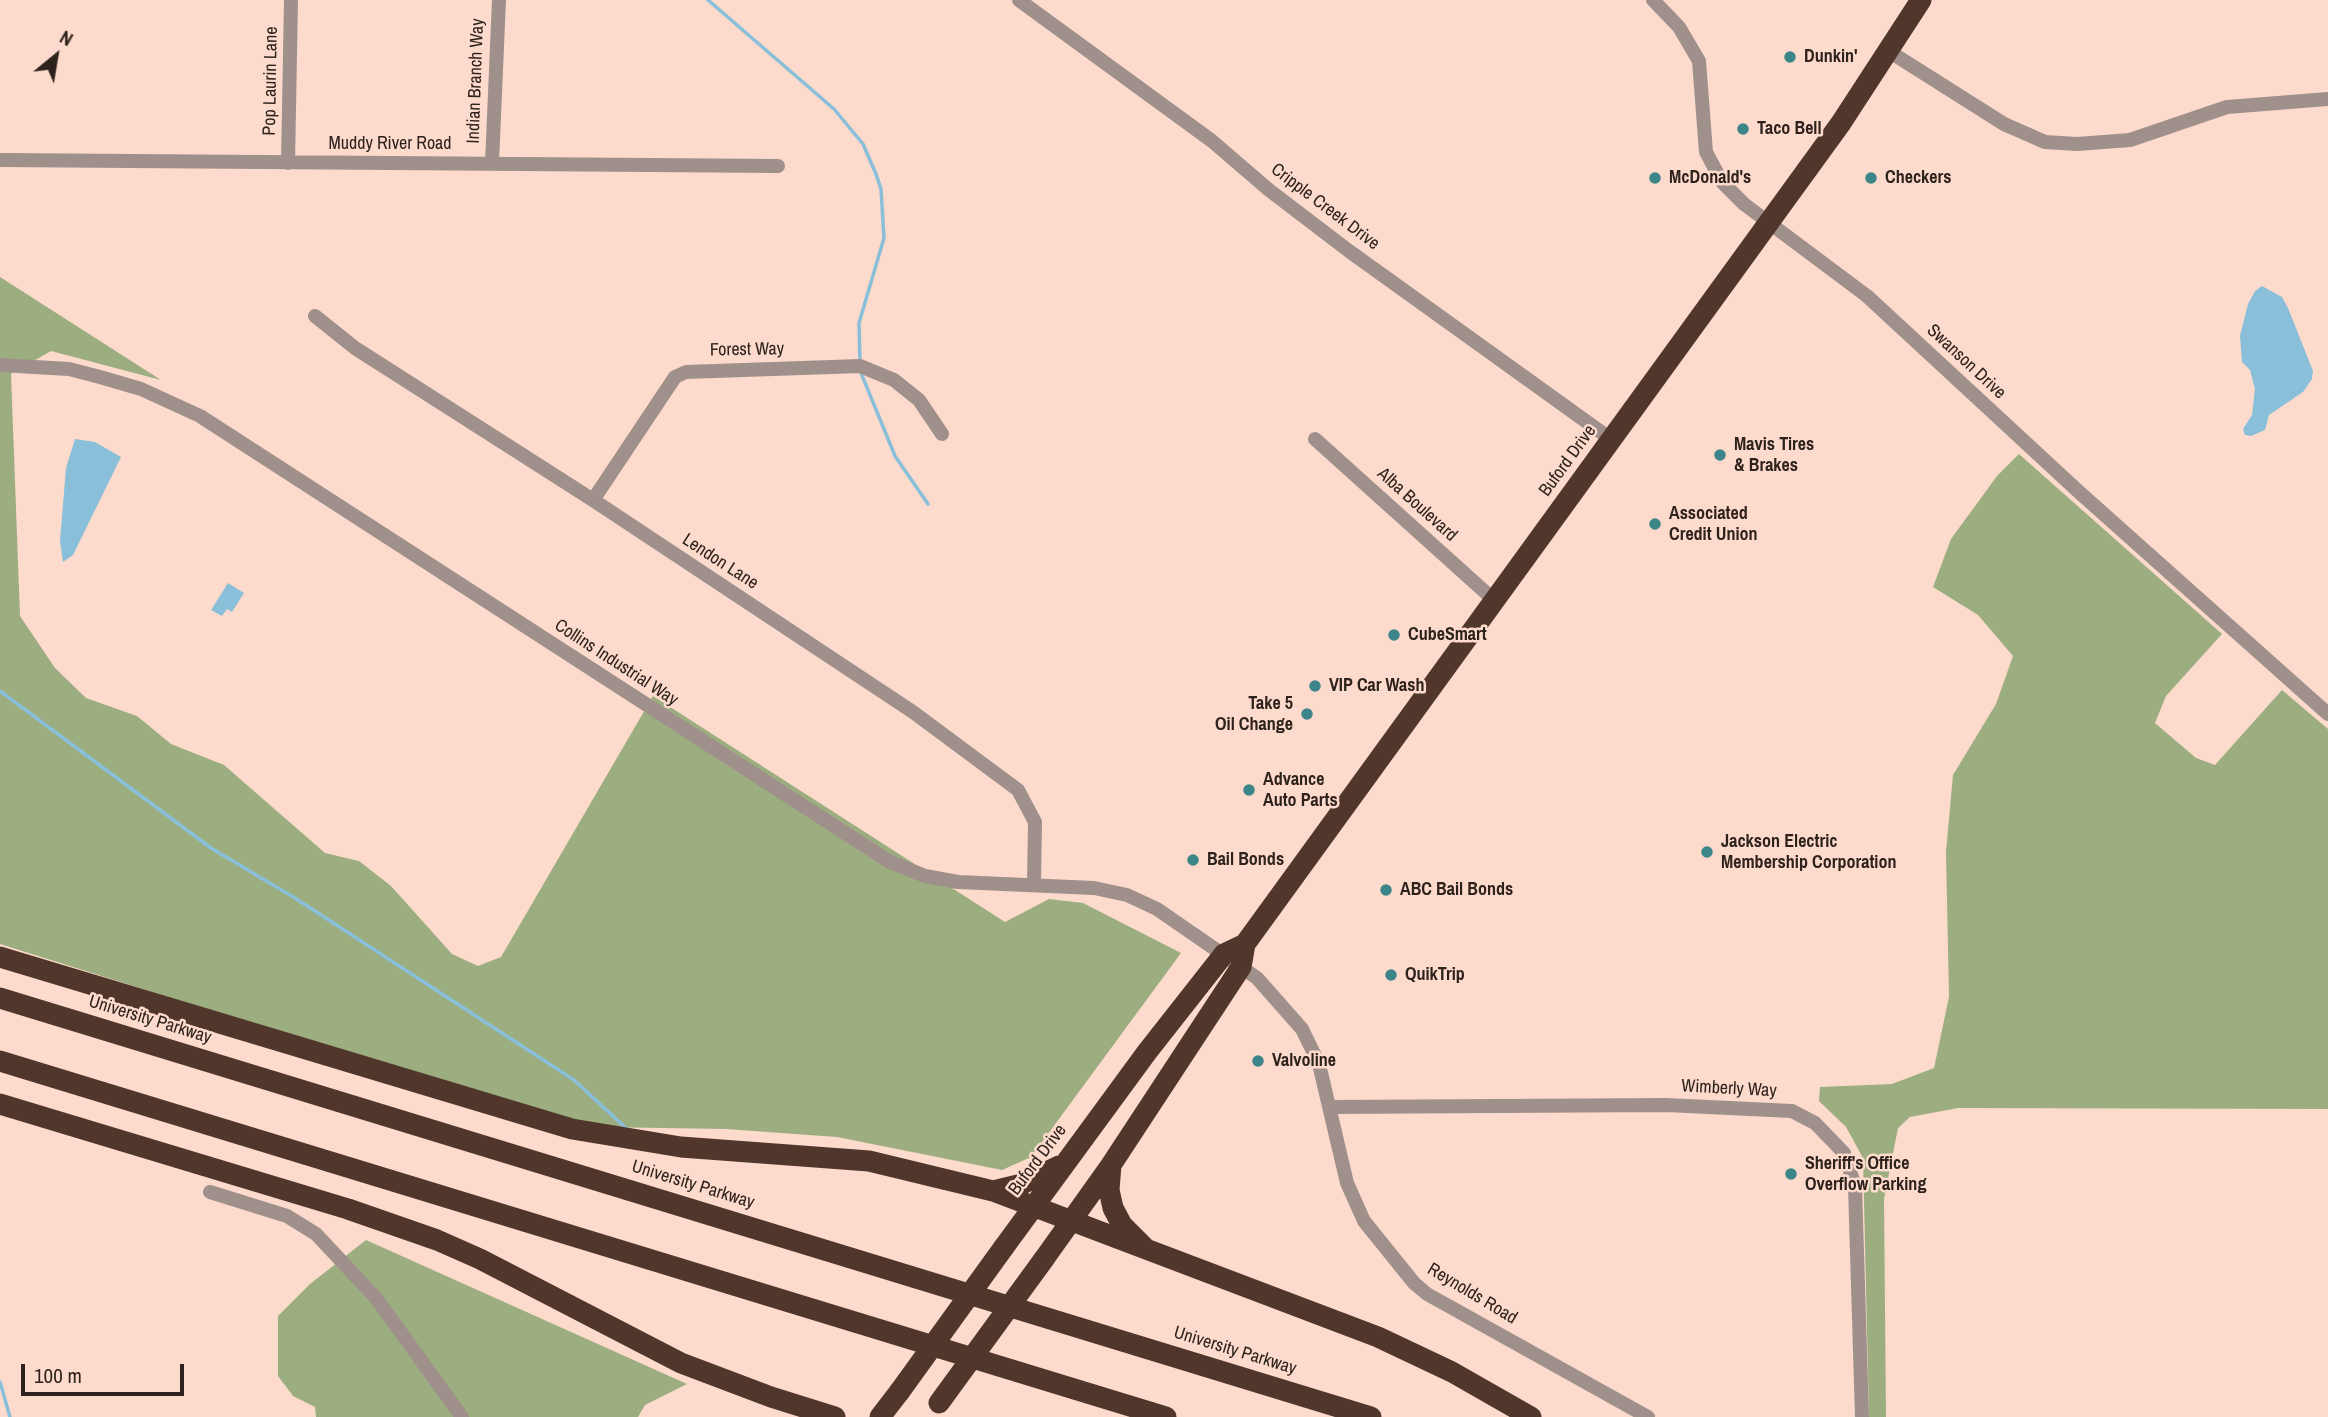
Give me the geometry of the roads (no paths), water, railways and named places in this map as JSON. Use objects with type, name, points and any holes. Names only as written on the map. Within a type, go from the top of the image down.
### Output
[{"type":"highway","name":"Buford Drive","points":[[934,1410],[1111,1165],[1241,967],[1245,944],[1841,123],[1921,0]]},
{"type":"highway","name":"Buford Drive","points":[[880,1417],[1031,1208],[1224,954],[1245,944]]},
{"type":"highway","points":[[0,957],[572,1129],[681,1147],[869,1161],[993,1191],[1031,1208],[1378,1337],[1452,1372],[1531,1417]]},
{"type":"highway","name":"University Parkway","points":[[0,998],[1371,1417]]},
{"type":"highway","points":[[0,1061],[1166,1417]]},
{"type":"highway","points":[[0,1104],[348,1209],[437,1240],[480,1259],[681,1363],[771,1397],[835,1417]]},
{"type":"highway","points":[[993,1191],[1022,1184],[1064,1164]]},
{"type":"highway","points":[[1111,1165],[1109,1190],[1116,1216],[1151,1253]]},
{"type":"highway","points":[[771,1397],[798,1417]]},
{"type":"street","name":"Pop Laurin Lane","points":[[288,163],[291,0]]},
{"type":"street","name":"Indian Branch Way","points":[[492,163],[499,0]]},
{"type":"street","name":"Cripple Creek Drive","points":[[1019,0],[1212,141],[1269,190],[1349,251],[1612,440]]},
{"type":"street","name":"Swanson Drive","points":[[1653,0],[1679,27],[1699,61],[1706,152],[1722,182],[1768,223],[1867,296],[2070,484],[2328,714]]},
{"type":"street","points":[[1887,50],[1978,109],[2029,138],[2077,144],[2130,139],[2227,107],[2328,99]]},
{"type":"street","name":"Muddy River Road","points":[[2,160],[778,166]]},
{"type":"street","name":"Lendon Lane","points":[[315,316],[355,348],[593,500],[913,712],[1018,790],[1035,822],[1034,885]]},
{"type":"street","name":"Collins Industrial Way","points":[[0,365],[56,368],[100,377],[141,389],[200,416],[891,862],[937,879],[1094,888],[1127,895],[1157,909],[1241,967]]},
{"type":"street","name":"Forest Way","points":[[593,500],[675,377],[686,372],[860,366],[894,380],[919,400],[942,434]]},
{"type":"street","name":"Alba Boulevard","points":[[1315,439],[1494,600]]},
{"type":"street","name":"Reynolds Road","points":[[1241,967],[1279,1000],[1302,1029],[1319,1063],[1347,1183],[1364,1221],[1414,1283],[1427,1294],[1648,1417]]},
{"type":"street","name":"Wimberly Way","points":[[1330,1107],[1677,1105],[1792,1111],[1815,1123],[1844,1153],[1854,1186],[1862,1417]]},
{"type":"street","points":[[210,1192],[286,1216],[316,1234],[376,1298],[461,1417]]},
{"type":"water","points":[[2262,286],[2282,297],[2313,371],[2312,379],[2303,392],[2269,415],[2265,430],[2251,436],[2245,435],[2243,429],[2252,415],[2255,389],[2250,370],[2242,362],[2240,336],[2248,304],[2255,291]]},
{"type":"water","points":[[75,439],[95,442],[121,457],[73,555],[63,562],[60,541],[66,468]]},
{"type":"water","points":[[228,583],[244,593],[232,612],[227,609],[222,616],[211,610]]},
{"type":"waterway","points":[[708,0],[834,109],[863,144],[876,174],[881,189],[884,238],[859,323],[860,362]]},
{"type":"waterway","points":[[861,373],[895,456],[928,504]]},
{"type":"waterway","points":[[0,691],[211,848],[295,898],[574,1080],[628,1130]]},
{"type":"waterway","points":[[0,1382],[10,1417]]},
{"type":"place","name":"Dunkin'","points":[[1790,57]]},
{"type":"place","name":"Taco Bell","points":[[1743,129]]},
{"type":"place","name":"McDonald's","points":[[1655,178]]},
{"type":"place","name":"Checkers","points":[[1871,178]]},
{"type":"place","name":"Mavis Tires & Brakes","points":[[1720,455]]},
{"type":"place","name":"Associated Credit Union","points":[[1655,524]]},
{"type":"place","name":"CubeSmart","points":[[1394,635]]},
{"type":"place","name":"VIP Car Wash","points":[[1315,686]]},
{"type":"place","name":"Take 5 Oil Change","points":[[1307,714]]},
{"type":"place","name":"Advance Auto Parts","points":[[1249,790]]},
{"type":"place","name":"Jackson Electric Membership Corporation","points":[[1707,852]]},
{"type":"place","name":"Bail Bonds","points":[[1193,860]]},
{"type":"place","name":"ABC Bail Bonds","points":[[1386,890]]},
{"type":"place","name":"QuikTrip","points":[[1391,975]]},
{"type":"place","name":"Valvoline","points":[[1258,1061]]},
{"type":"place","name":"Sheriff's Office Overflow Parking","points":[[1791,1174]]}]
